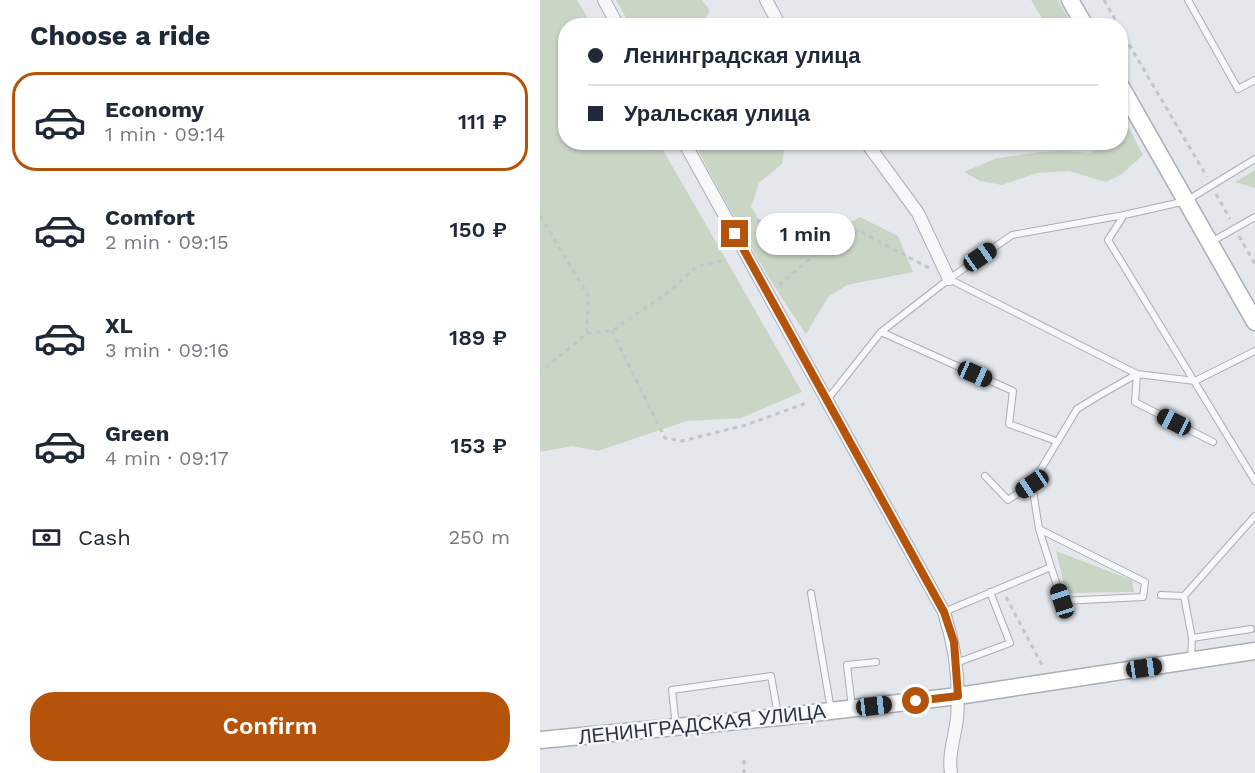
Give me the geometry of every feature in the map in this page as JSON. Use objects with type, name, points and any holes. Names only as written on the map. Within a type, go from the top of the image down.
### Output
[{"type":"main road","points":[[1070,0],[1080,18]]},
{"type":"main road","points":[[1128,99],[1255,322]]},
{"type":"main road","name":"ЛЕНИНГРАДСКАЯ УЛИЦА","points":[[540,740],[778,717],[958,696],[1255,651]]},
{"type":"street","points":[[604,0],[614,18]]},
{"type":"street","points":[[766,0],[776,18]]},
{"type":"street","points":[[688,150],[944,612],[954,642],[958,696],[957,719],[950,755],[951,773]]},
{"type":"street","points":[[872,150],[918,213],[949,279]]},
{"type":"lane","points":[[1188,0],[1238,89],[1255,80]]},
{"type":"lane","points":[[827,400],[881,332],[949,279],[1012,235],[1124,215],[1186,201],[1255,159]]},
{"type":"lane","points":[[1124,215],[1108,240],[1255,481]]},
{"type":"lane","points":[[1210,243],[1255,217]]},
{"type":"lane","points":[[949,279],[1137,374],[1195,381],[1255,351]]},
{"type":"lane","points":[[881,332],[1013,391],[1009,424],[1056,441]]},
{"type":"lane","points":[[985,476],[1008,500],[1032,484],[1077,409],[1137,374]]},
{"type":"lane","points":[[1137,374],[1135,402],[1212,442]]},
{"type":"lane","points":[[1032,484],[1039,529],[1062,601],[1143,597],[1145,582],[1039,529]]},
{"type":"lane","points":[[1184,596],[1255,516]]},
{"type":"lane","points":[[944,612],[1051,567]]},
{"type":"lane","points":[[956,663],[1010,643],[990,592]]},
{"type":"lane","points":[[811,593],[831,711]]},
{"type":"lane","points":[[1161,595],[1184,596]]},
{"type":"lane","points":[[1184,596],[1192,638],[1191,660]]},
{"type":"lane","points":[[1192,638],[1251,629]]},
{"type":"lane","points":[[853,708],[847,665],[876,662]]},
{"type":"lane","points":[[676,727],[672,690],[771,676],[778,717]]},
{"type":"path","points":[[1104,0],[1115,18]]},
{"type":"path","points":[[1128,41],[1211,184]]},
{"type":"path","points":[[724,214],[758,222],[808,219],[861,232],[949,279]]},
{"type":"path","points":[[540,216],[588,295],[587,333]]},
{"type":"path","points":[[768,294],[823,248],[861,232]]},
{"type":"path","points":[[540,369],[547,367],[587,333],[612,331],[670,291],[696,267],[725,260]]},
{"type":"path","points":[[612,331],[665,438],[682,441],[746,425],[809,402]]},
{"type":"path","points":[[1001,587],[1042,667],[1054,666]]},
{"type":"path","points":[[744,760],[744,773]]},
{"type":"green space","points":[[540,0],[577,0],[588,18],[558,18],[558,150],[663,150],[802,392],[741,418],[687,421],[598,451],[572,446],[540,452]]},
{"type":"green space","points":[[616,0],[702,0],[710,11],[706,18],[626,18]]},
{"type":"green space","points":[[1031,0],[1058,0],[1068,18],[1042,18]]},
{"type":"green space","points":[[1128,126],[1143,155],[1122,174],[1106,182],[1069,171],[1037,173],[1002,185],[980,181],[964,172],[997,158],[1041,152],[1090,153],[1096,150],[1128,150]]},
{"type":"green space","points":[[698,150],[784,150],[782,164],[759,183],[751,207],[775,244],[794,254],[860,217],[898,236],[913,272],[847,285],[828,297],[806,334],[733,216]]},
{"type":"green space","points":[[1255,170],[1255,188],[1235,182]]},
{"type":"green space","points":[[1056,551],[1132,580],[1134,592],[1066,593]]},
{"type":"route","points":[[735,234],[944,612],[954,642],[958,696],[916,701]]}]
